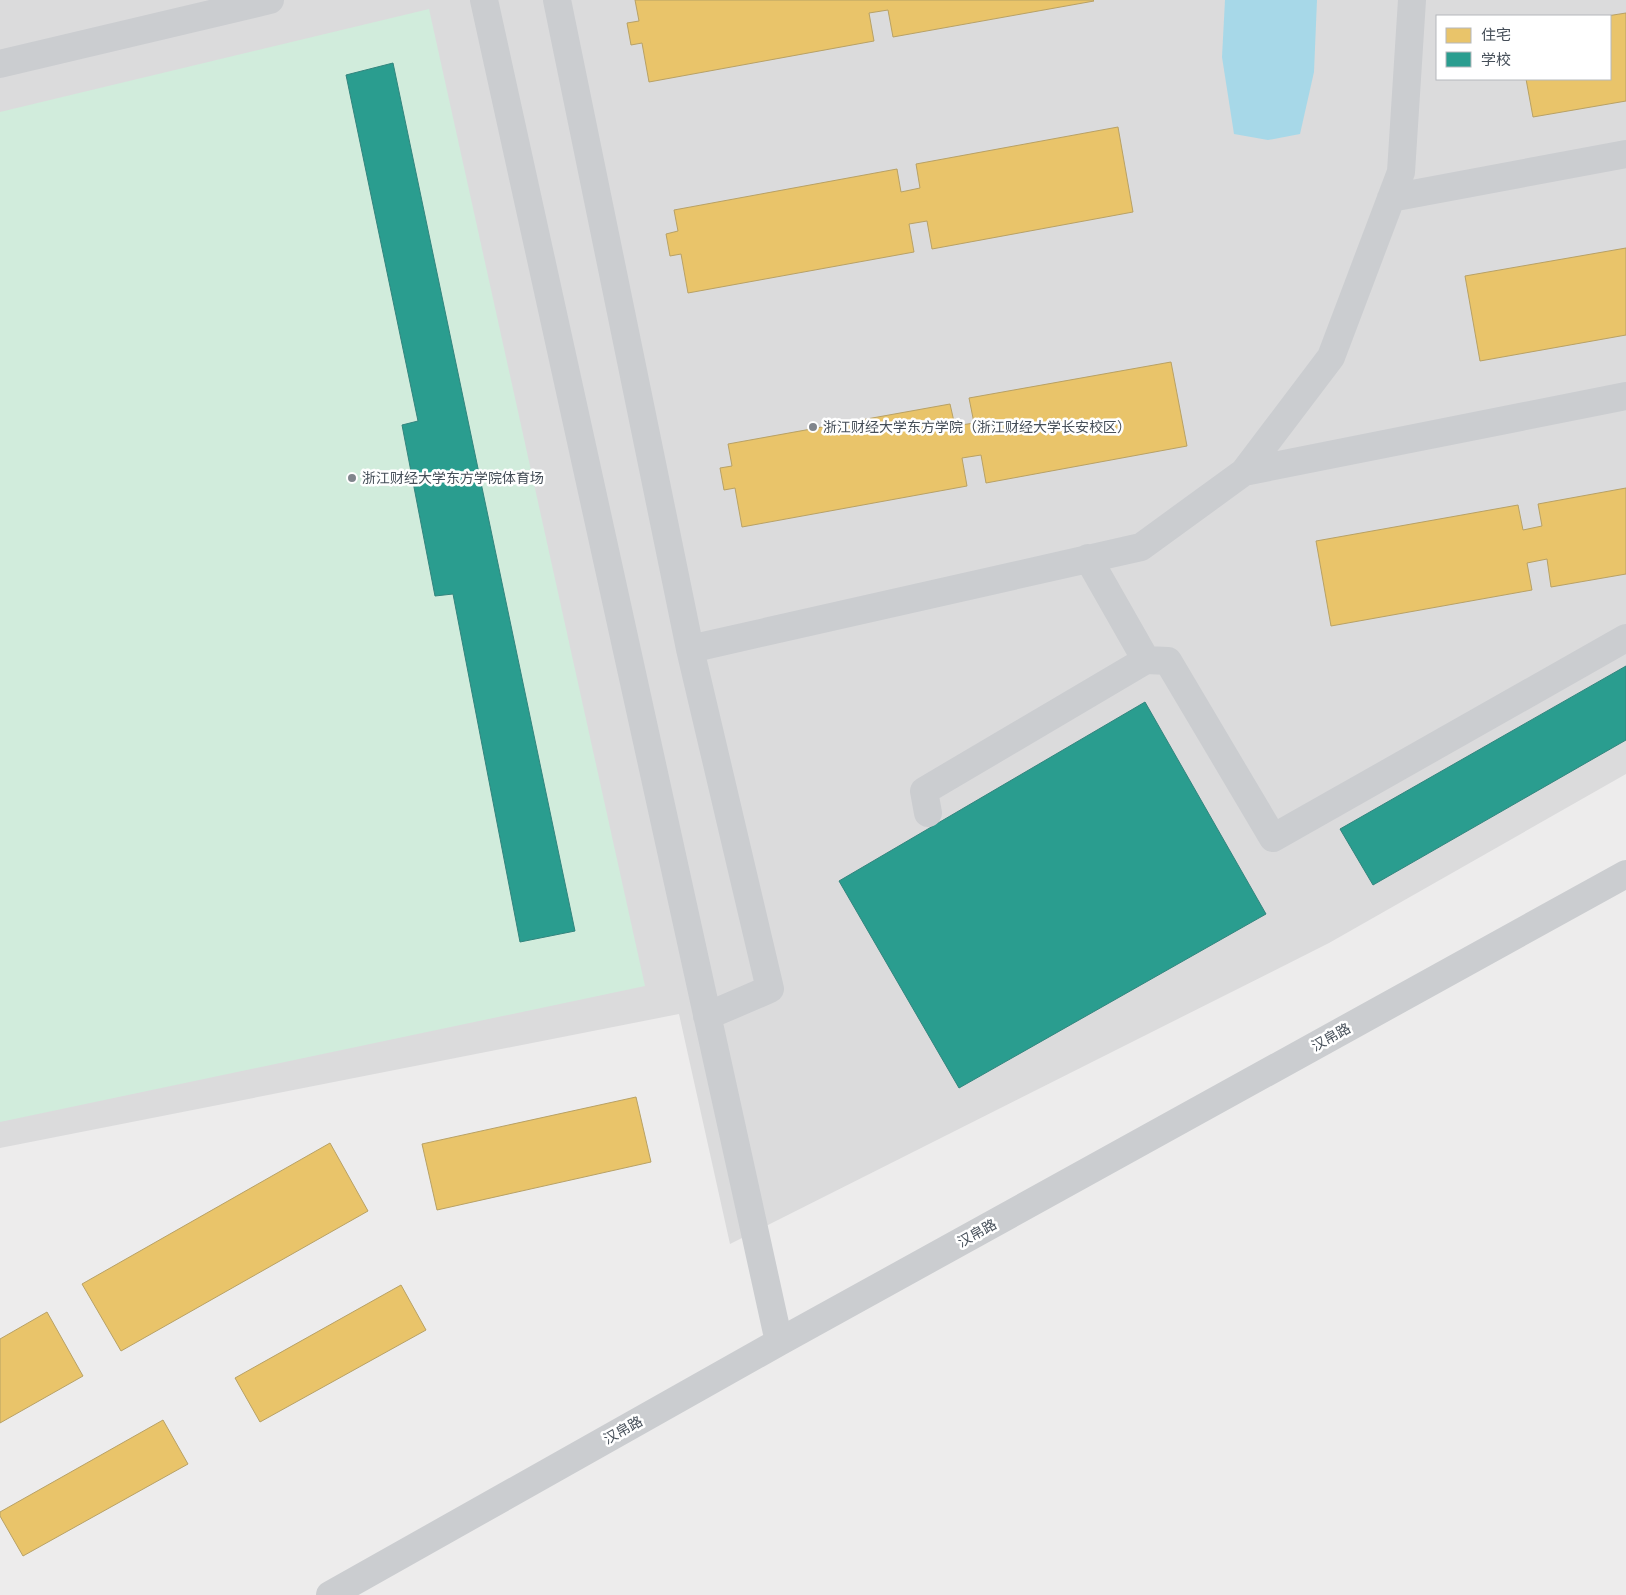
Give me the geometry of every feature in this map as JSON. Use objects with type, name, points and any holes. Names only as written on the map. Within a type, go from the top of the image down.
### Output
[{"type":"street","points":[[0,64],[270,0]]},
{"type":"street","points":[[484,0],[778,1342]]},
{"type":"street","points":[[557,0],[690,649],[770,989],[707,1016]]},
{"type":"street","points":[[690,649],[1141,547],[1244,472],[1331,356],[1401,172],[1412,0]]},
{"type":"street","points":[[1391,198],[1626,154]]},
{"type":"street","points":[[1244,472],[1626,396]]},
{"type":"street","points":[[1088,558],[1146,660]]},
{"type":"street","points":[[928,813],[924,791],[1146,660],[1168,661],[1273,838],[1626,638]]},
{"type":"street","name":"汉帛路","points":[[330,1595],[778,1342],[1626,874]]},
{"type":"shaded area","name":"浙江财经大学东方学院（浙江财经大学长安校区）","points":[[0,0],[1626,0],[1626,774],[1329,943],[730,1244],[679,1014],[0,1148]]},
{"type":"green space","points":[[429,9],[645,986],[0,1122],[0,112]]},
{"type":"water","points":[[1225,0],[1317,0],[1314,72],[1300,134],[1268,140],[1234,134],[1222,57]]},
{"type":"building: 住宅","points":[[635,0],[1094,1],[893,37],[888,10],[869,13],[874,41],[649,82],[642,43],[631,45],[627,23],[639,21]]},
{"type":"building: 住宅","points":[[1626,13],[1626,101],[1533,117],[1526,80],[1611,80],[1611,15]]},
{"type":"building: 住宅","points":[[1118,127],[1133,212],[932,249],[927,221],[909,224],[914,252],[688,293],[681,254],[670,256],[666,234],[678,231],[674,210],[897,169],[901,192],[920,188],[916,164]]},
{"type":"building: 住宅","points":[[1626,248],[1626,335],[1480,361],[1465,276]]},
{"type":"building: 住宅","points":[[1171,362],[1187,446],[986,483],[981,455],[962,458],[967,486],[742,527],[735,488],[724,490],[720,468],[732,466],[728,444],[950,404],[955,426],[974,423],[969,398]]},
{"type":"building: 住宅","points":[[1626,488],[1626,574],[1551,587],[1547,559],[1527,563],[1532,590],[1331,626],[1316,541],[1518,505],[1523,530],[1542,526],[1538,504]]},
{"type":"building: 住宅","points":[[636,1097],[651,1162],[437,1210],[422,1144]]},
{"type":"building: 住宅","points":[[330,1143],[368,1211],[121,1351],[82,1284]]},
{"type":"building: 住宅","points":[[401,1285],[426,1330],[260,1422],[235,1378]]},
{"type":"building: 住宅","points":[[47,1312],[83,1376],[0,1423],[0,1339]]},
{"type":"building: 住宅","points":[[163,1420],[188,1464],[23,1556],[0,1516],[0,1512]]},
{"type":"building: 学校","points":[[393,63],[575,931],[520,942],[453,594],[435,596],[402,425],[418,421],[346,75]]},
{"type":"building: 学校","points":[[1626,666],[1626,740],[1373,885],[1340,829]]},
{"type":"building: 学校","points":[[1145,702],[1266,914],[959,1088],[839,881]]},
{"type":"place","name":"浙江财经大学东方学院（浙江财经大学长安校区）","points":[[813,427]]},
{"type":"place","name":"浙江财经大学东方学院体育场","points":[[352,478]]}]
